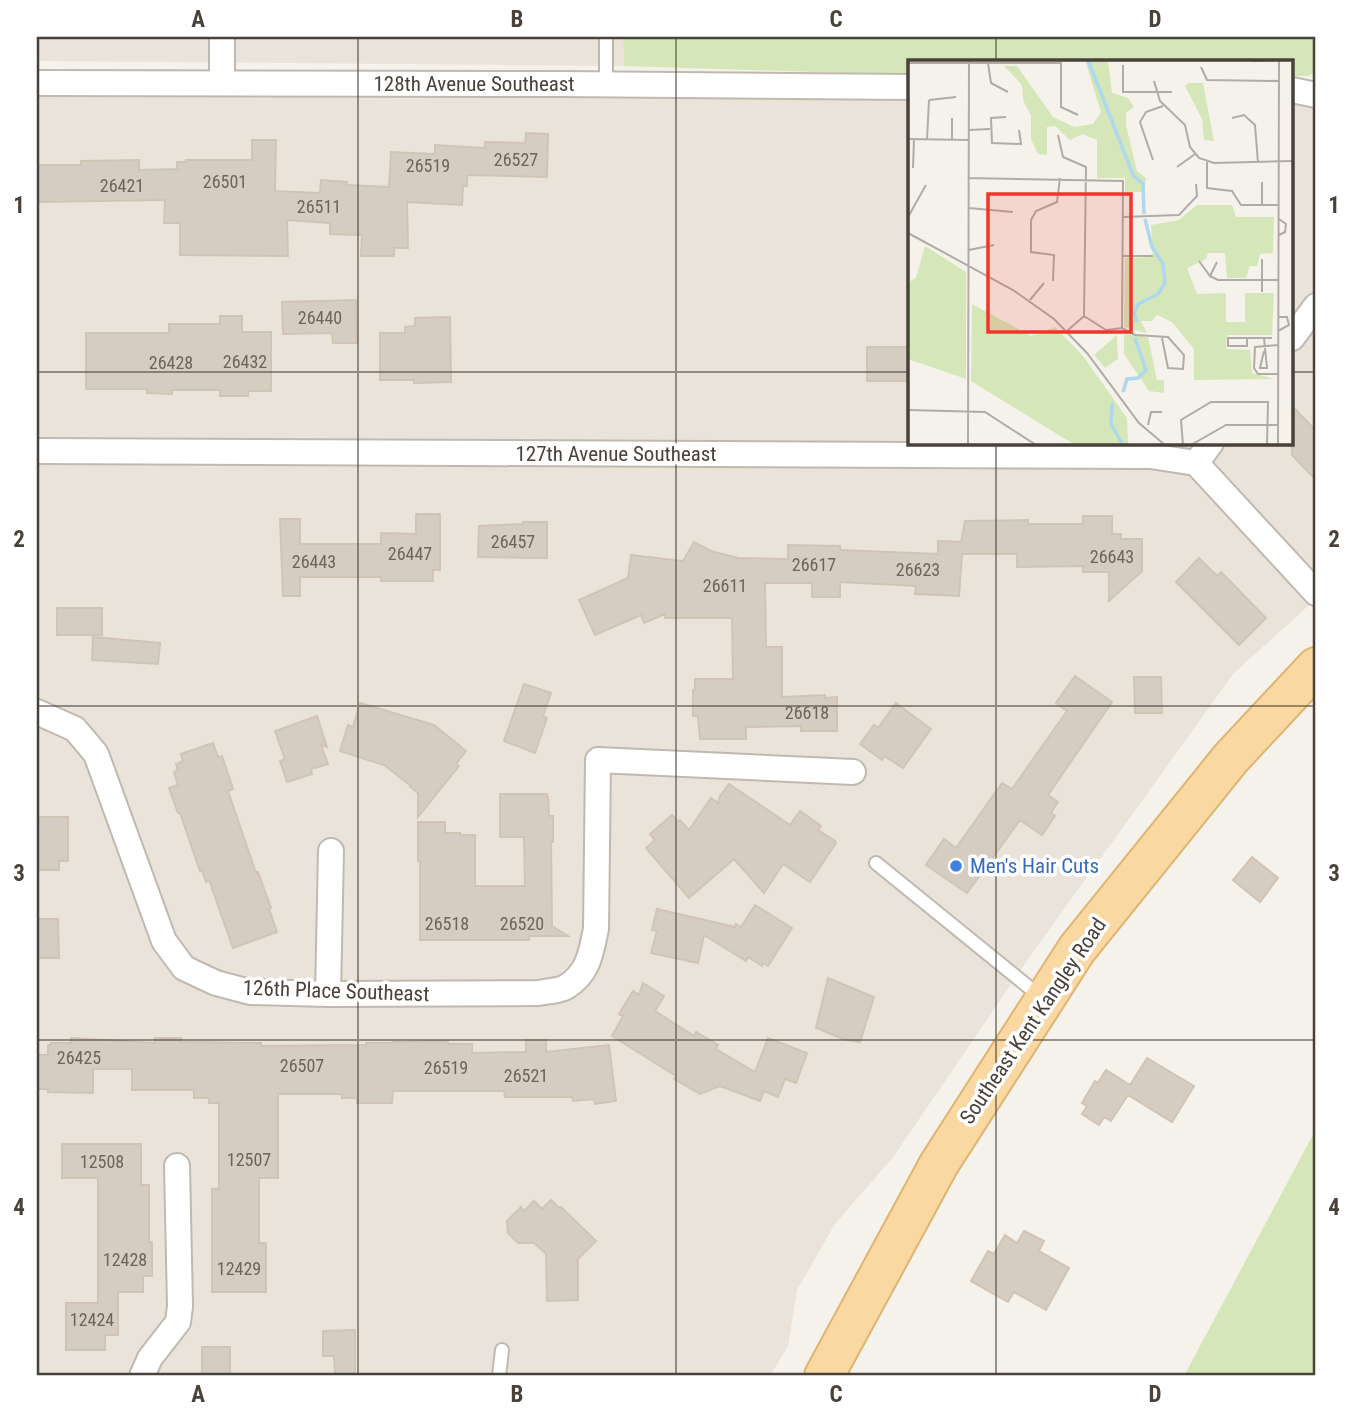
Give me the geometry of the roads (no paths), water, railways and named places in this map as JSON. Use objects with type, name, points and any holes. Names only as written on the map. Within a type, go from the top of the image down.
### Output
[{"type":"main road","name":"Southeast Kent Kangley Road","points":[[824,1376],[939,1164],[1077,949],[1231,758],[1316,667]]},
{"type":"street","points":[[222,37],[222,83]]},
{"type":"street","name":"128th Avenue Southeast","points":[[37,83],[908,87]]},
{"type":"street","points":[[1294,90],[1316,95]]},
{"type":"street","points":[[1294,335],[1316,306]]},
{"type":"street","points":[[1210,444],[1196,463],[1316,593]]},
{"type":"street","name":"127th Avenue Southeast","points":[[37,451],[1150,456],[1196,463]]},
{"type":"street","name":"126th Place Southeast","points":[[37,712],[75,729],[96,754],[163,941],[184,968],[216,984],[250,992],[539,993],[565,988],[583,973],[591,955],[596,929],[598,760],[853,772]]},
{"type":"street","points":[[328,994],[331,851]]},
{"type":"street","points":[[142,1376],[150,1358],[178,1322],[180,1306],[177,1166]]},
{"type":"lane","points":[[606,37],[606,84]]},
{"type":"lane","points":[[876,863],[1044,999]]},
{"type":"lane","points":[[499,1376],[502,1350]]},
{"type":"place","name":"Men's Hair Cuts","points":[[956,866]]}]
